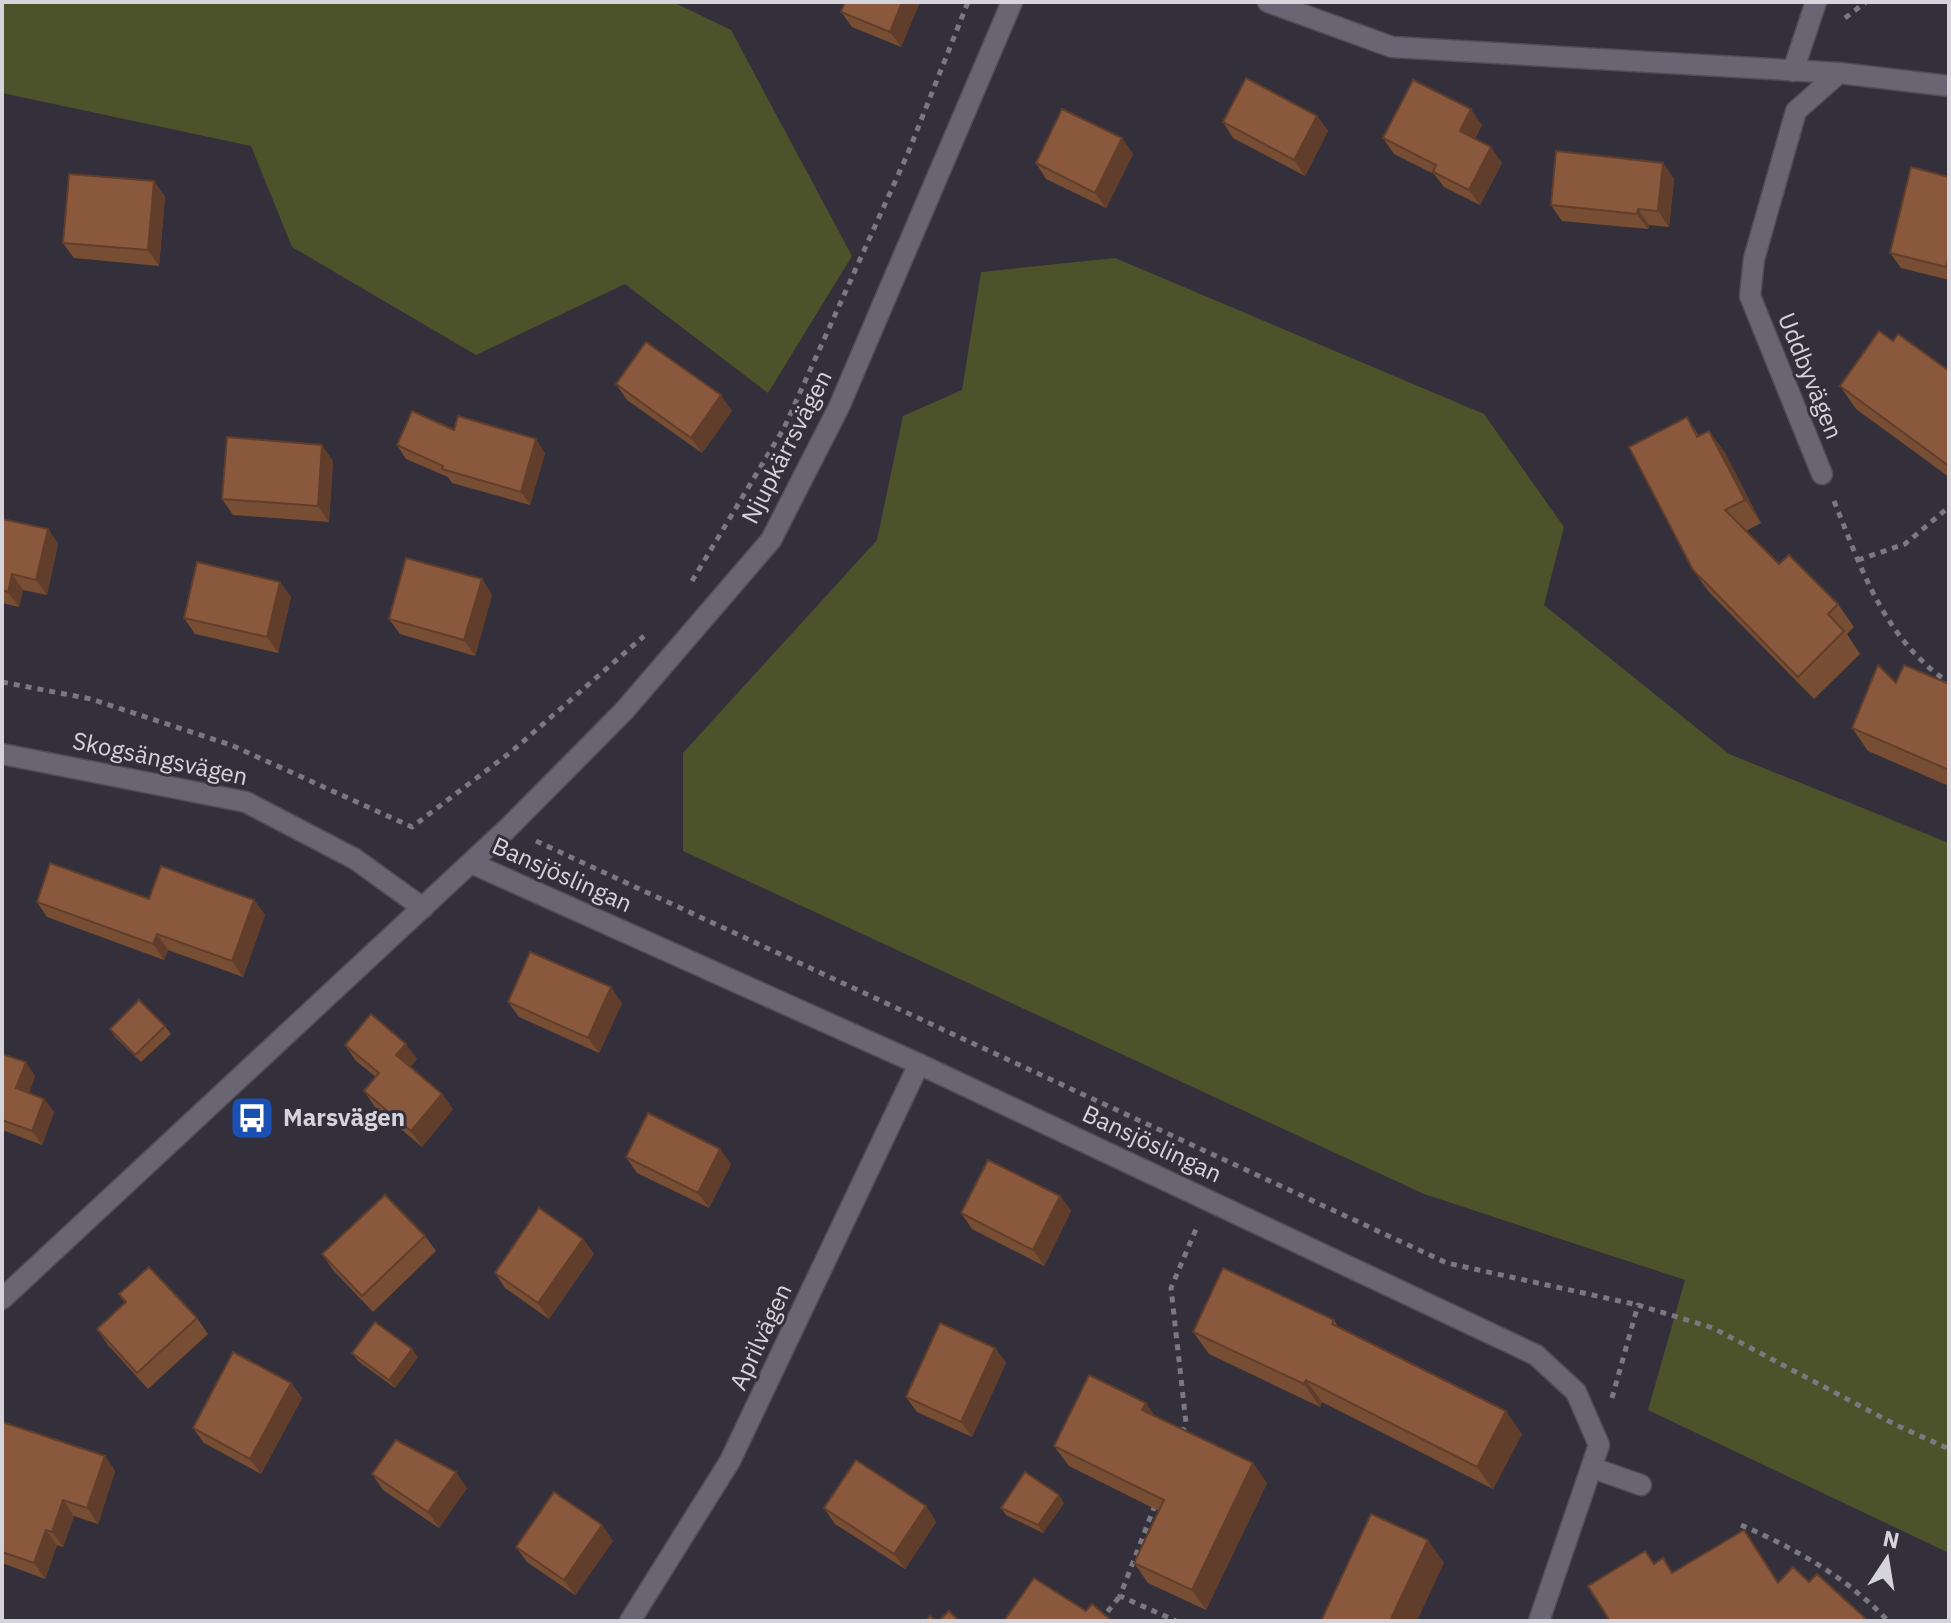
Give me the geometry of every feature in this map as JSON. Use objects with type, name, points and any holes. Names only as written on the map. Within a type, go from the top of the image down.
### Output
[{"type":"street","name":"Njupkärrsvägen","points":[[423,908],[624,711],[771,540],[839,407],[1012,2]]},
{"type":"street","points":[[1268,2],[1392,47],[1839,73],[1949,86]]},
{"type":"street","points":[[1793,71],[1816,2]]},
{"type":"street","name":"Uddbyvägen","points":[[1822,474],[1750,296],[1754,259],[1796,111],[1839,73]]},
{"type":"street","name":"Skogsängsvägen","points":[[2,754],[246,802],[355,859],[423,908]]},
{"type":"street","name":"Bansjöslingan","points":[[471,863],[919,1064],[1536,1355],[1576,1392],[1599,1445]]},
{"type":"street","points":[[2,1299],[423,908]]},
{"type":"street","name":"Aprilvägen","points":[[630,1621],[730,1461],[919,1064]]},
{"type":"street","points":[[1539,1621],[1599,1445]]},
{"type":"street","points":[[1593,1468],[1641,1485]]},
{"type":"path","points":[[690,583],[784,428],[908,153],[968,2]]},
{"type":"path","points":[[1839,73],[1834,59],[1835,40],[1843,19],[1866,2]]},
{"type":"path","name":"Uddbyvägen","points":[[1822,474],[1892,630],[1931,671],[1949,683]]},
{"type":"path","points":[[1858,560],[1905,544],[1949,507]]},
{"type":"path","points":[[2,682],[91,699],[231,745],[412,827],[511,752],[651,630]]},
{"type":"path","points":[[508,828],[1447,1263],[1638,1305],[1713,1328],[1896,1425],[1949,1449]]},
{"type":"path","points":[[1181,1437],[1186,1423],[1171,1288],[1209,1199]]},
{"type":"path","points":[[1599,1445],[1638,1305]]},
{"type":"path","points":[[1100,1621],[1120,1596],[1159,1495]]},
{"type":"path","points":[[1741,1525],[1788,1545],[1871,1603],[1888,1621]]},
{"type":"path","points":[[1120,1596],[1176,1621]]},
{"type":"green space","points":[[2,2],[673,2],[731,30],[852,256],[768,393],[625,284],[476,355],[292,247],[251,146],[2,93]]},
{"type":"green space","points":[[1115,258],[1484,414],[1564,527],[1544,605],[1729,754],[1949,843],[1949,1553],[1648,1410],[1685,1280],[1424,1194],[683,851],[683,753],[877,540],[903,416],[962,390],[981,272]]},
{"type":"building","points":[[845,2],[902,2],[890,32],[841,12]]},
{"type":"building","points":[[1246,78],[1317,116],[1294,160],[1223,122]]},
{"type":"building","points":[[1413,80],[1471,109],[1460,131],[1491,147],[1469,190],[1433,172],[1436,165],[1383,138]]},
{"type":"building","points":[[1062,109],[1122,138],[1095,193],[1036,163]]},
{"type":"building","points":[[1556,151],[1663,163],[1658,211],[1638,209],[1637,214],[1551,205]]},
{"type":"building","points":[[1911,167],[1949,177],[1949,256],[1946,267],[1890,253]]},
{"type":"building","points":[[69,174],[154,181],[148,250],[63,243]]},
{"type":"building","points":[[1879,331],[1893,341],[1898,334],[1949,371],[1949,466],[1840,386]]},
{"type":"building","points":[[646,342],[721,395],[691,438],[616,384]]},
{"type":"building","points":[[412,411],[454,430],[458,416],[536,439],[521,492],[442,469],[443,466],[397,445]]},
{"type":"building","points":[[1687,417],[1697,437],[1709,431],[1745,500],[1725,510],[1779,564],[1789,555],[1838,604],[1828,614],[1844,631],[1798,677],[1693,570],[1629,447]]},
{"type":"building","points":[[227,437],[322,445],[318,506],[222,499]]},
{"type":"building","points":[[2,519],[48,529],[36,580],[12,574],[8,592],[2,590]]},
{"type":"building","points":[[406,558],[482,579],[464,640],[389,619]]},
{"type":"building","points":[[197,562],[280,582],[267,637],[184,618]]},
{"type":"building","points":[[1878,665],[1896,683],[1904,665],[1949,684],[1949,770],[1852,728]]},
{"type":"building","points":[[50,863],[149,899],[161,866],[254,900],[232,961],[157,934],[153,944],[37,902]]},
{"type":"building","points":[[530,952],[611,987],[588,1038],[508,1002]]},
{"type":"building","points":[[139,1000],[165,1026],[135,1055],[110,1029]]},
{"type":"building","points":[[371,1014],[406,1044],[396,1055],[442,1094],[411,1131],[364,1091],[379,1073],[345,1045]]},
{"type":"building","points":[[2,1054],[26,1062],[16,1088],[44,1099],[32,1131],[2,1120]]},
{"type":"building","points":[[648,1113],[720,1149],[698,1193],[626,1157]]},
{"type":"building","points":[[988,1160],[1060,1196],[1033,1250],[961,1213]]},
{"type":"building","points":[[385,1195],[425,1236],[362,1296],[322,1254]]},
{"type":"building","points":[[539,1208],[583,1239],[538,1303],[495,1273]]},
{"type":"building","points":[[149,1267],[197,1318],[137,1373],[97,1329],[126,1302],[119,1294]]},
{"type":"building","points":[[1223,1268],[1334,1320],[1332,1324],[1506,1411],[1477,1467],[1306,1380],[1304,1384],[1193,1332]]},
{"type":"building","points":[[375,1322],[412,1349],[389,1380],[352,1353]]},
{"type":"building","points":[[940,1323],[995,1348],[961,1422],[906,1397]]},
{"type":"building","points":[[233,1352],[291,1383],[250,1459],[193,1428]]},
{"type":"building","points":[[1089,1375],[1146,1403],[1142,1410],[1253,1463],[1192,1590],[1134,1563],[1164,1500],[1054,1446]]},
{"type":"building","points":[[2,1422],[105,1456],[87,1508],[63,1500],[52,1532],[46,1530],[34,1563],[2,1552]]},
{"type":"building","points":[[396,1440],[456,1472],[428,1512],[372,1474]]},
{"type":"building","points":[[856,1460],[926,1506],[894,1554],[824,1508]]},
{"type":"building","points":[[1025,1472],[1059,1495],[1038,1525],[1001,1508]]},
{"type":"building","points":[[554,1492],[602,1525],[564,1580],[516,1547]]},
{"type":"building","points":[[1371,1514],[1428,1540],[1390,1621],[1321,1621]]},
{"type":"building","points":[[1744,1530],[1778,1583],[1793,1567],[1809,1582],[1817,1574],[1865,1618],[1862,1621],[1610,1621],[1588,1586],[1645,1551],[1654,1564],[1663,1558],[1672,1573]]},
{"type":"building","points":[[1034,1578],[1086,1611],[1092,1604],[1112,1621],[1004,1621]]},
{"type":"building","points":[[949,1611],[959,1621],[939,1621]]},
{"type":"place","name":"Marsvägen","points":[[252,1118]]}]
